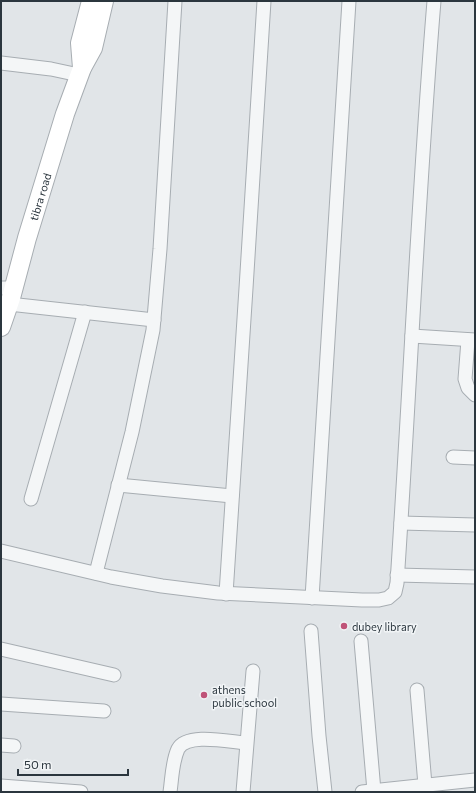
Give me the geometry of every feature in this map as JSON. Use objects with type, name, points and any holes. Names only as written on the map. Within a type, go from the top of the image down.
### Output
[{"type":"street","points":[[80,72],[80,43],[91,1]]},
{"type":"street","points":[[80,72],[93,48],[104,1]]},
{"type":"street","points":[[96,573],[132,432],[153,330],[161,241],[174,1]]},
{"type":"street","points":[[226,594],[252,208],[264,1]]},
{"type":"street","points":[[312,598],[348,1]]},
{"type":"street","points":[[1,551],[96,573],[162,586],[226,594],[362,600],[388,598],[395,592],[401,522],[434,1]]},
{"type":"street","points":[[1,63],[80,72]]},
{"type":"street","name":"tibra road","points":[[1,327],[8,293],[80,72]]},
{"type":"street","points":[[8,293],[85,312],[154,320]]},
{"type":"street","points":[[31,499],[85,312]]},
{"type":"street","points":[[412,336],[471,340],[466,379],[468,388],[475,395]]},
{"type":"street","points":[[453,457],[475,458]]},
{"type":"street","points":[[118,485],[232,496]]},
{"type":"street","points":[[401,522],[475,525]]},
{"type":"street","points":[[397,575],[475,577]]},
{"type":"street","points":[[311,631],[325,792]]},
{"type":"street","points":[[361,641],[368,791],[425,785],[458,787],[475,780]]},
{"type":"street","points":[[1,649],[114,676]]},
{"type":"street","points":[[243,792],[253,671]]},
{"type":"street","points":[[417,690],[425,785]]},
{"type":"street","points":[[1,704],[104,711]]},
{"type":"street","points":[[170,792],[176,755],[179,747],[186,742],[197,738],[246,743]]},
{"type":"street","points":[[1,786],[81,792]]},
{"type":"place","name":"dubey library","points":[[344,626]]},
{"type":"place","name":"athens public school","points":[[204,695]]}]
